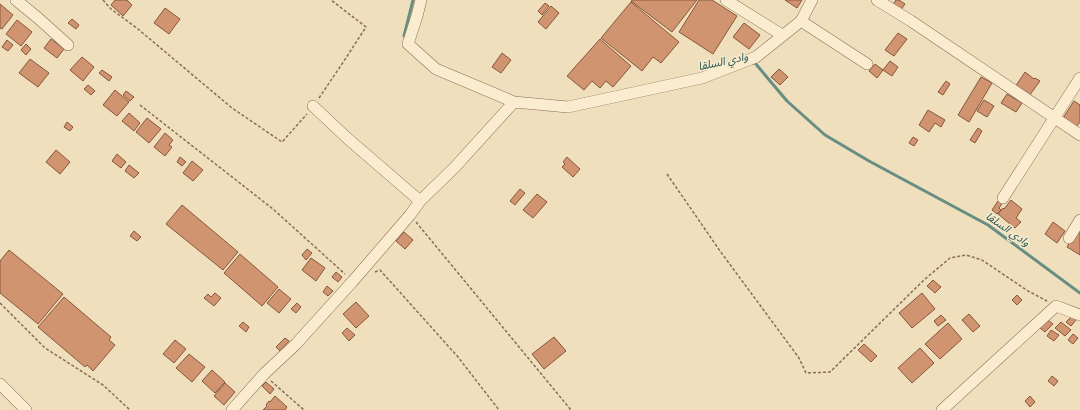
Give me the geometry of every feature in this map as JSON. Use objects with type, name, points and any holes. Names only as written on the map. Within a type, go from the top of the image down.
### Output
[{"type":"street","points":[[16,0],[68,45]]},
{"type":"street","points":[[421,0],[408,44],[436,69],[514,102],[568,107],[702,78],[756,57],[801,21],[812,0]]},
{"type":"street","points":[[726,0],[782,36]]},
{"type":"street","points":[[877,0],[911,21],[1080,135]]},
{"type":"street","points":[[801,21],[867,64]]},
{"type":"street","points":[[1003,198],[1080,78]]},
{"type":"street","points":[[232,410],[264,374],[296,344],[353,281],[410,215],[420,201],[455,166],[514,102]]},
{"type":"street","points":[[313,106],[347,138],[420,201]]},
{"type":"street","points":[[1069,238],[1080,220]]},
{"type":"street","points":[[942,410],[1056,306],[1080,315]]},
{"type":"street","points":[[0,384],[26,410]]},
{"type":"path","points":[[103,0],[111,9],[138,29],[232,108],[282,142],[313,106],[366,27],[331,0]]},
{"type":"path","points":[[140,105],[273,209],[353,281]]},
{"type":"path","points":[[667,174],[720,251],[799,358],[806,373],[830,372],[925,279],[950,258],[966,255],[982,260],[1028,291],[1056,306]]},
{"type":"path","points":[[410,215],[571,410]]},
{"type":"path","points":[[374,272],[380,270],[458,357],[499,410]]},
{"type":"path","points":[[0,303],[45,348],[103,386],[130,410]]},
{"type":"path","points":[[264,374],[304,410]]},
{"type":"building","points":[[115,0],[127,0],[132,5],[123,16],[111,5]]},
{"type":"building","points":[[697,0],[672,32],[631,1]]},
{"type":"building","points":[[699,0],[712,0],[737,16],[713,54],[679,32]]},
{"type":"building","points":[[785,0],[802,0],[797,8]]},
{"type":"building","points":[[896,0],[899,0],[905,4],[900,11],[892,6]]},
{"type":"building","points":[[631,2],[679,42],[661,63],[653,57],[642,71],[601,38]]},
{"type":"building","points":[[545,3],[549,6],[542,15],[538,11]]},
{"type":"building","points":[[0,4],[13,15],[2,29],[0,28]]},
{"type":"building","points":[[551,6],[559,13],[546,29],[538,22]]},
{"type":"building","points":[[165,8],[180,19],[169,34],[154,23]]},
{"type":"building","points":[[72,19],[79,25],[76,29],[68,23]]},
{"type":"building","points":[[17,20],[32,32],[21,46],[6,34]]},
{"type":"building","points":[[744,23],[760,35],[749,49],[733,37]]},
{"type":"building","points":[[898,33],[907,39],[894,56],[885,50]]},
{"type":"building","points":[[51,39],[64,49],[57,58],[44,48]]},
{"type":"building","points":[[600,39],[631,66],[613,87],[606,81],[600,88],[592,81],[584,90],[567,76]]},
{"type":"building","points":[[7,40],[13,45],[8,51],[2,47]]},
{"type":"building","points":[[26,44],[31,49],[26,55],[21,50]]},
{"type":"building","points":[[502,53],[511,60],[501,73],[492,67]]},
{"type":"building","points":[[82,57],[94,67],[83,81],[70,70]]},
{"type":"building","points":[[30,59],[49,73],[38,87],[19,73]]},
{"type":"building","points":[[890,61],[898,67],[892,76],[883,70]]},
{"type":"building","points":[[875,64],[883,70],[877,78],[869,71]]},
{"type":"building","points":[[779,69],[788,77],[780,85],[771,77]]},
{"type":"building","points":[[102,70],[112,77],[109,81],[99,73]]},
{"type":"building","points":[[1025,72],[1034,79],[1035,78],[1040,81],[1029,96],[1015,87]]},
{"type":"building","points":[[981,77],[992,83],[969,122],[958,115]]},
{"type":"building","points":[[946,81],[950,84],[943,95],[938,92]]},
{"type":"building","points":[[88,85],[95,91],[91,95],[84,89]]},
{"type":"building","points":[[115,90],[129,102],[117,116],[103,105]]},
{"type":"building","points":[[126,91],[134,97],[130,101],[123,95]]},
{"type":"building","points":[[1007,94],[1022,103],[1016,112],[1001,103]]},
{"type":"building","points":[[984,100],[994,106],[987,117],[977,111]]},
{"type":"building","points":[[1074,101],[1080,105],[1080,122],[1076,127],[1063,118]]},
{"type":"building","points":[[928,110],[945,120],[941,127],[935,123],[929,132],[919,125]]},
{"type":"building","points":[[129,113],[140,123],[134,131],[122,121]]},
{"type":"building","points":[[147,118],[161,129],[149,143],[136,132]]},
{"type":"building","points":[[67,122],[73,127],[70,131],[64,127]]},
{"type":"building","points":[[978,128],[982,131],[975,143],[970,140]]},
{"type":"building","points":[[165,133],[173,140],[169,145],[172,147],[165,156],[154,147]]},
{"type":"building","points":[[913,137],[918,140],[914,146],[909,143]]},
{"type":"building","points":[[56,150],[70,162],[60,174],[46,162]]},
{"type":"building","points":[[117,154],[126,162],[121,168],[112,161]]},
{"type":"building","points":[[180,157],[186,162],[182,166],[177,162]]},
{"type":"building","points":[[567,157],[580,169],[573,177],[562,167],[565,164],[563,162]]},
{"type":"building","points":[[192,161],[203,170],[193,181],[183,173]]},
{"type":"building","points":[[129,165],[139,173],[134,178],[125,171]]},
{"type":"building","points":[[520,189],[525,193],[515,205],[510,201]]},
{"type":"building","points":[[537,194],[547,202],[533,218],[523,210]]},
{"type":"building","points":[[1011,200],[1022,209],[1016,218],[1021,222],[1015,228],[998,214]]},
{"type":"building","points":[[998,201],[1002,204],[999,208],[1001,210],[997,214],[992,210]]},
{"type":"building","points":[[182,205],[238,252],[223,270],[166,224]]},
{"type":"building","points":[[1053,222],[1065,231],[1057,243],[1045,234]]},
{"type":"building","points":[[1077,229],[1080,231],[1080,255],[1067,247]]},
{"type":"building","points":[[134,231],[141,237],[137,241],[130,236]]},
{"type":"building","points":[[404,232],[413,240],[405,249],[396,241]]},
{"type":"building","points":[[307,249],[312,253],[306,260],[302,255]]},
{"type":"building","points":[[9,250],[63,294],[38,324],[0,293],[0,261]]},
{"type":"building","points":[[240,254],[278,287],[262,306],[224,273]]},
{"type":"building","points":[[311,258],[325,268],[316,281],[302,270]]},
{"type":"building","points":[[336,272],[342,277],[338,282],[332,277]]},
{"type":"building","points":[[933,280],[941,287],[935,293],[927,286]]},
{"type":"building","points":[[327,286],[333,291],[328,296],[323,292]]},
{"type":"building","points":[[279,289],[291,299],[279,313],[267,303]]},
{"type":"building","points":[[215,293],[221,298],[214,306],[204,298],[208,294],[211,297]]},
{"type":"building","points":[[922,293],[935,309],[912,328],[899,313]]},
{"type":"building","points":[[1017,295],[1022,300],[1017,305],[1012,300]]},
{"type":"building","points":[[64,297],[111,337],[109,340],[115,345],[93,371],[87,365],[85,367],[38,327]]},
{"type":"building","points":[[356,302],[369,316],[356,328],[343,314]]},
{"type":"building","points":[[297,303],[301,307],[296,313],[291,309]]},
{"type":"building","points":[[969,314],[980,326],[973,332],[962,320]]},
{"type":"building","points":[[941,315],[946,320],[938,326],[934,321]]},
{"type":"building","points":[[1072,316],[1076,320],[1071,326],[1066,322]]},
{"type":"building","points":[[1048,320],[1053,324],[1045,332],[1040,328]]},
{"type":"building","points":[[243,322],[249,327],[246,332],[239,326]]},
{"type":"building","points":[[1061,322],[1071,330],[1065,336],[1055,328]]},
{"type":"building","points":[[948,323],[962,339],[940,359],[925,344]]},
{"type":"building","points":[[347,328],[355,335],[349,341],[342,333]]},
{"type":"building","points":[[1051,330],[1059,335],[1054,341],[1047,336]]},
{"type":"building","points":[[1073,334],[1078,338],[1073,344],[1068,340]]},
{"type":"building","points":[[554,337],[566,351],[544,369],[532,354]]},
{"type":"building","points":[[285,338],[289,341],[280,351],[276,347]]},
{"type":"building","points":[[175,340],[186,349],[174,363],[163,354]]},
{"type":"building","points":[[864,344],[877,356],[871,362],[858,350]]},
{"type":"building","points":[[920,348],[934,363],[912,383],[898,368]]},
{"type":"building","points":[[189,354],[205,367],[192,382],[176,368]]},
{"type":"building","points":[[212,370],[225,382],[215,393],[202,381]]},
{"type":"building","points":[[1052,376],[1058,381],[1054,386],[1048,381]]},
{"type":"building","points":[[266,382],[274,389],[270,394],[262,386]]},
{"type":"building","points":[[225,383],[235,392],[224,405],[214,396]]},
{"type":"building","points":[[275,396],[287,407],[285,410],[263,410],[269,401],[270,402]]},
{"type":"building","points":[[1030,396],[1035,402],[1030,407],[1025,401]]},
{"type":"waterway","name":"وادي السلقا","points":[[408,39],[404,36],[413,0]]},
{"type":"waterway","name":"وادي السلقا","points":[[752,63],[755,63],[787,101],[825,135],[869,161],[988,225],[1080,293]]}]
